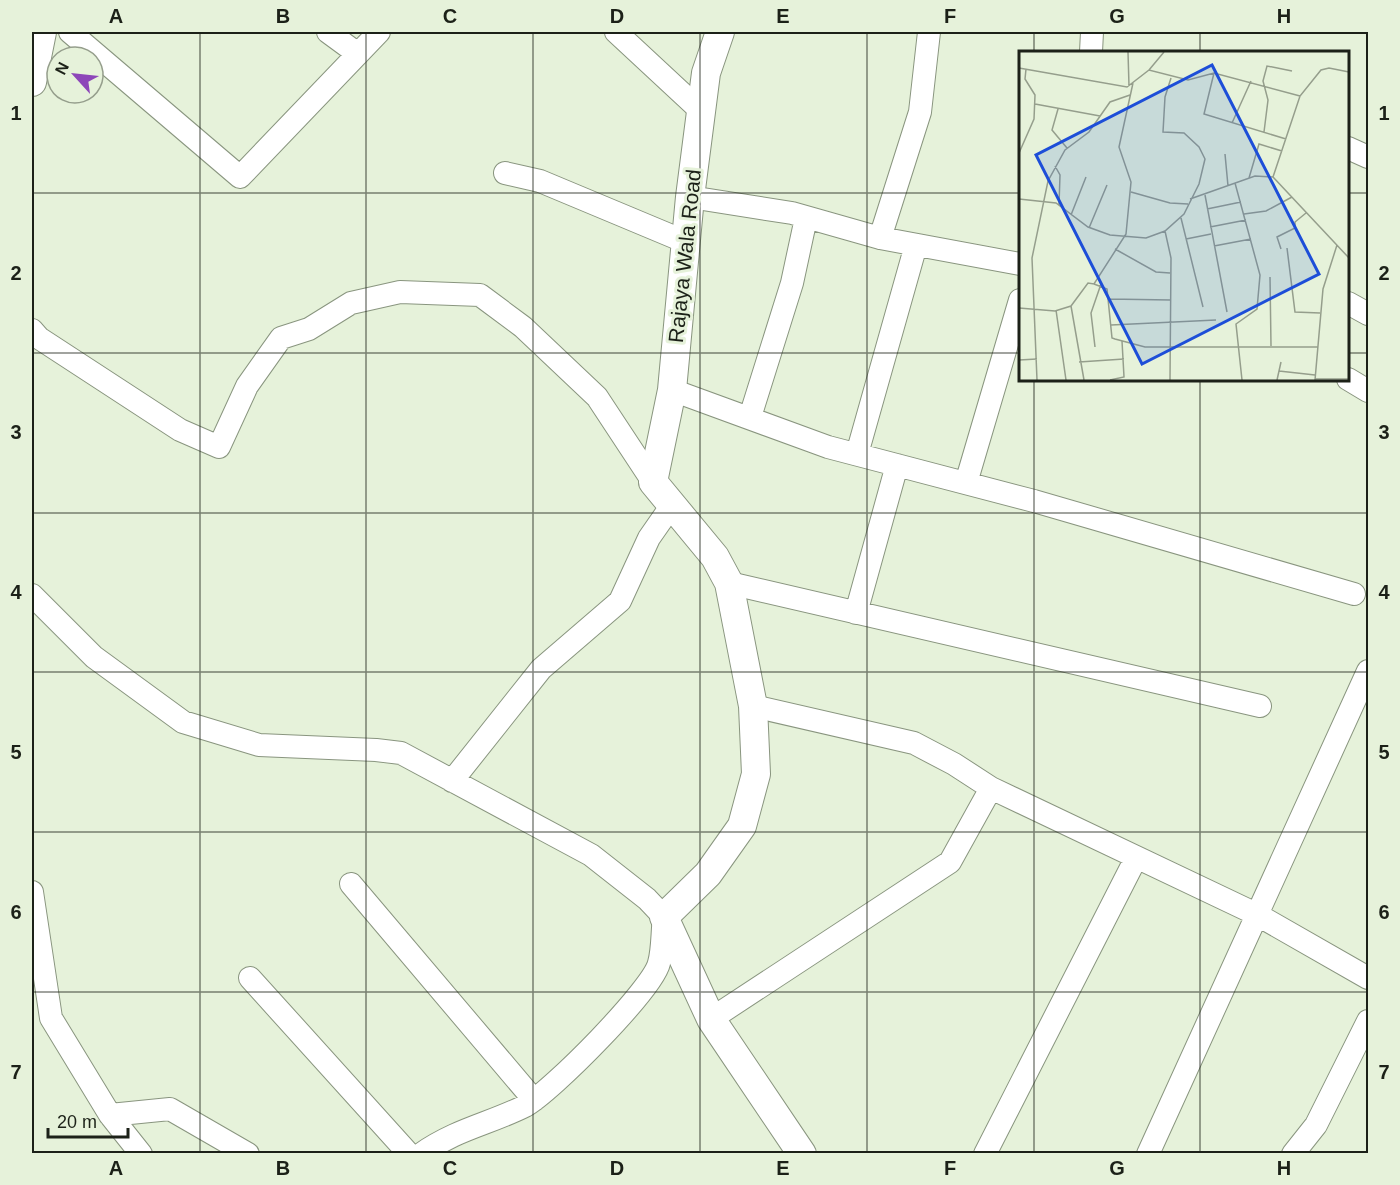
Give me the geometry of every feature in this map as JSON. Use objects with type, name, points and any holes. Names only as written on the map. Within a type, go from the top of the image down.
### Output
[{"type":"street","points":[[32,82],[42,32]]},
{"type":"street","points":[[70,32],[240,177],[380,32]]},
{"type":"street","points":[[328,32],[358,54]]},
{"type":"street","points":[[616,32],[701,111]]},
{"type":"street","name":"Rajaya Wala Road","points":[[653,482],[672,390],[690,197],[706,73],[720,32]]},
{"type":"street","points":[[880,238],[920,112],[929,32]]},
{"type":"street","points":[[1091,51],[1092,32]]},
{"type":"street","points":[[1349,149],[1368,157]]},
{"type":"street","points":[[505,173],[540,181],[686,242]]},
{"type":"street","points":[[690,197],[792,213],[880,238],[1019,264]]},
{"type":"street","points":[[750,417],[792,283],[806,218]]},
{"type":"street","points":[[857,454],[916,244]]},
{"type":"street","points":[[32,330],[39,338],[180,430],[219,447],[247,386],[281,338],[309,329],[351,303],[400,292],[480,295],[523,327],[597,397],[653,482],[715,557],[729,583],[753,706],[756,774],[742,826],[708,874],[664,917],[659,965],[627,1008],[575,1065],[526,1105],[446,1137],[422,1154]]},
{"type":"street","points":[[966,483],[1019,303]]},
{"type":"street","points":[[1349,304],[1368,314]]},
{"type":"street","points":[[1349,380],[1368,391]]},
{"type":"street","points":[[672,390],[828,447],[966,483],[1354,594]]},
{"type":"street","points":[[856,613],[897,465]]},
{"type":"street","points":[[452,781],[541,669],[620,601],[649,538],[672,505]]},
{"type":"street","points":[[729,583],[1260,706]]},
{"type":"street","points":[[32,596],[94,657],[183,722],[259,746],[401,753],[591,855],[647,898],[664,917],[711,1019],[802,1154]]},
{"type":"street","points":[[1148,1154],[1368,671]]},
{"type":"street","points":[[753,706],[914,743],[954,764],[991,788],[1257,914],[1368,978]]},
{"type":"street","points":[[711,1019],[950,862],[991,788]]},
{"type":"street","points":[[985,1154],[1136,858]]},
{"type":"street","points":[[351,885],[534,1100]]},
{"type":"street","points":[[32,892],[40,1001],[110,1115],[141,1154]]},
{"type":"street","points":[[250,978],[409,1154]]},
{"type":"street","points":[[1293,1154],[1316,1125],[1368,1021]]},
{"type":"street","points":[[110,1115],[170,1109],[248,1154]]}]
